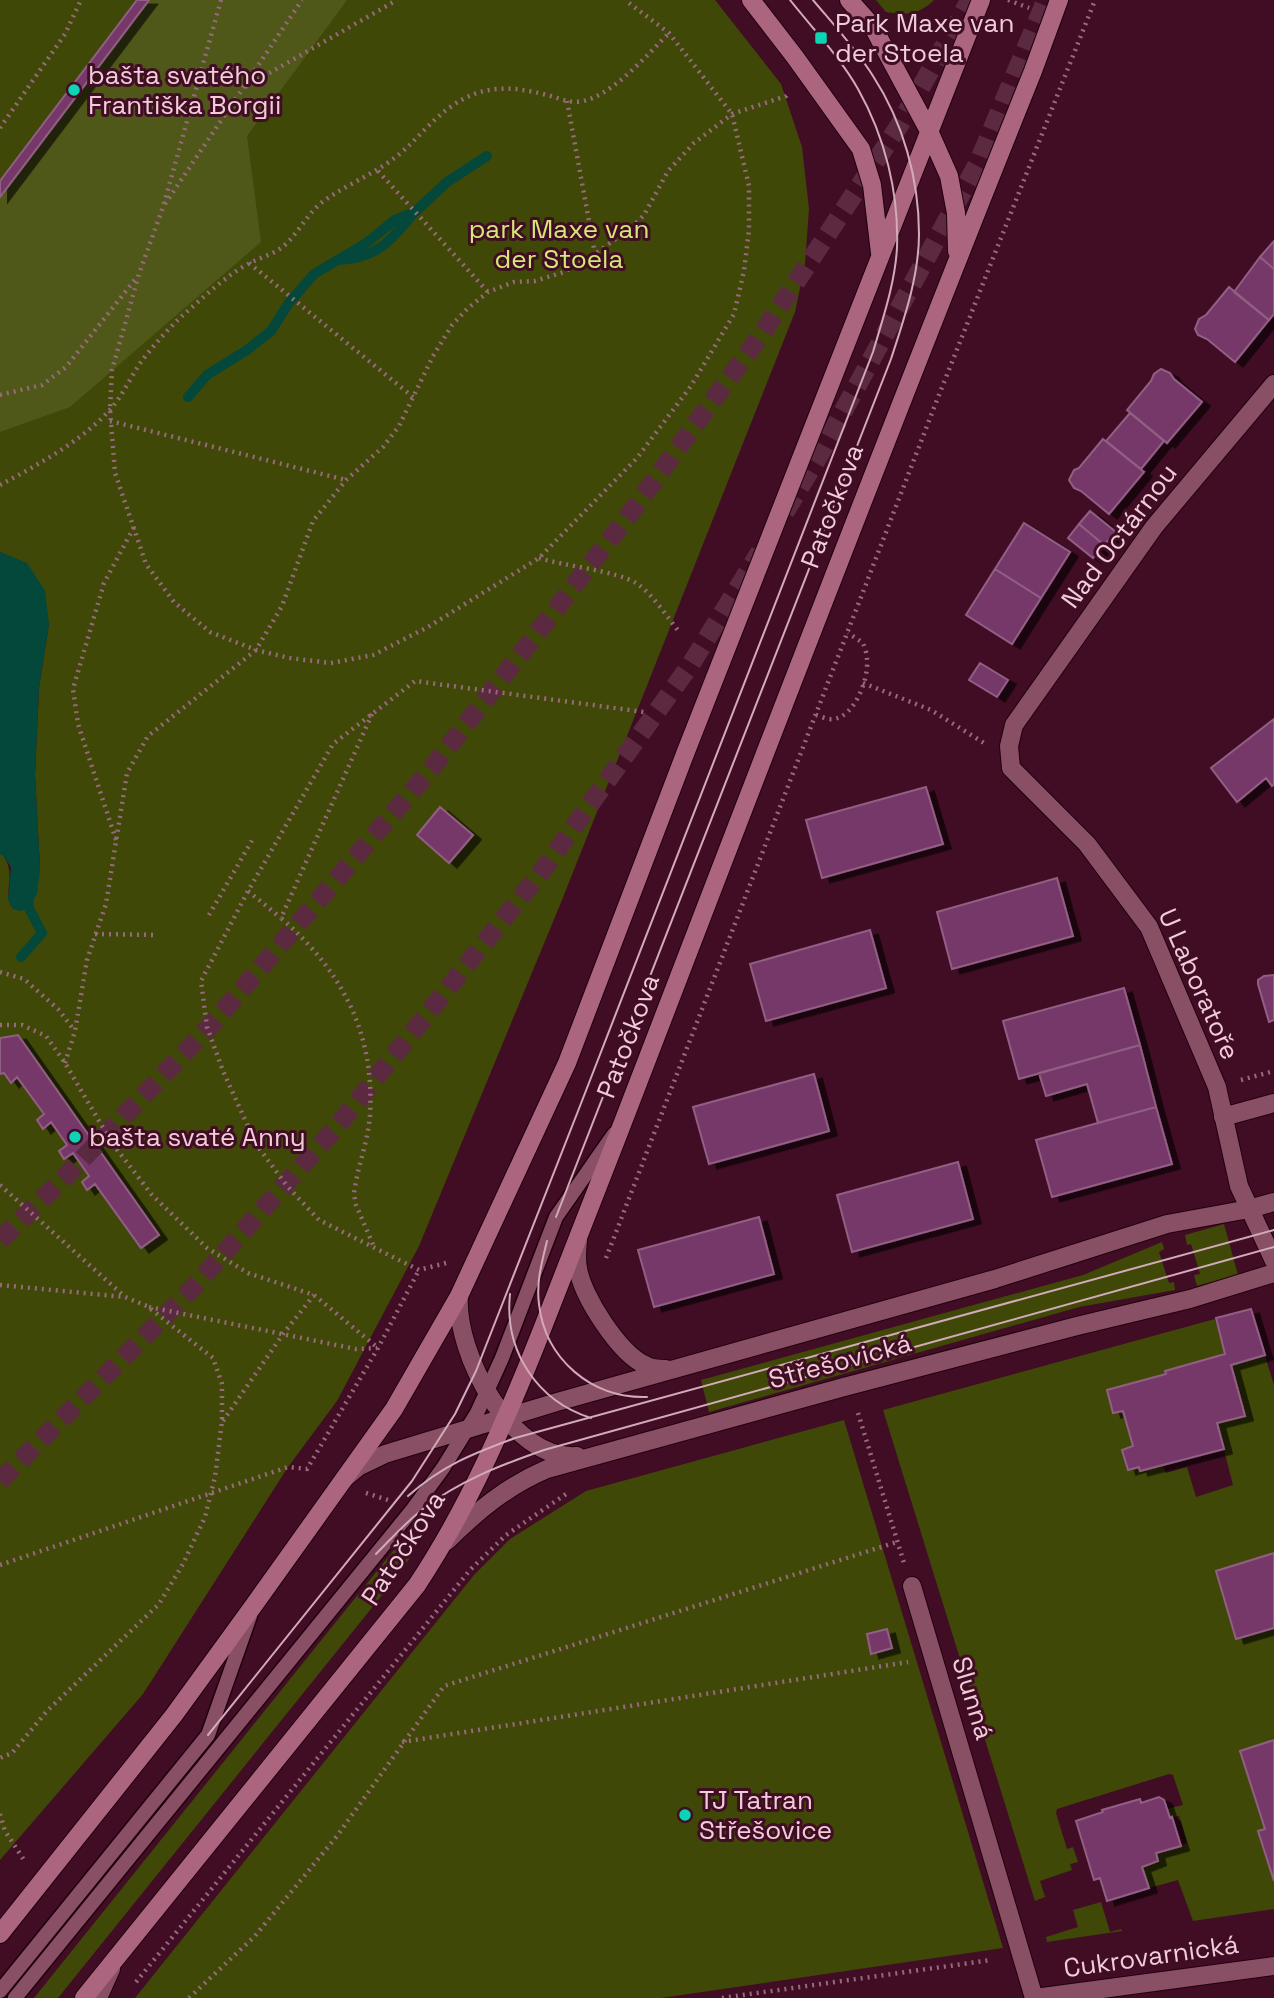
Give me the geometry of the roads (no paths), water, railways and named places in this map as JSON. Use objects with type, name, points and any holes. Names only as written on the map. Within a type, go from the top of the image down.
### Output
[{"type":"main road","points":[[751,0],[796,57],[860,149],[872,185],[880,256]]},
{"type":"main road","points":[[849,0],[873,27],[929,131],[949,176],[956,213],[957,258]]},
{"type":"main road","name":"Patočkova","points":[[0,1934],[166,1726],[254,1605],[394,1409],[459,1296],[567,1063],[685,754],[981,0]]},
{"type":"main road","name":"Patočkova","points":[[83,1998],[417,1584],[460,1513],[506,1418],[578,1241],[837,564],[1059,0]]},
{"type":"street","name":"Nad Octárnou","points":[[1009,746],[1014,725],[1154,527],[1274,384]]},
{"type":"street","name":"U Laboratoře","points":[[1009,746],[1011,768],[1087,844],[1150,927],[1217,1087],[1239,1186],[1274,1261]]},
{"type":"street","points":[[1223,1117],[1274,1103]]},
{"type":"street","name":"Střešovická","points":[[344,1478],[378,1457],[469,1428],[673,1368],[995,1279],[1167,1224],[1274,1202]]},
{"type":"street","points":[[578,1241],[580,1277],[597,1314],[642,1364],[660,1369],[673,1368]]},
{"type":"street","name":"Střešovická","points":[[442,1546],[470,1518],[511,1486],[547,1469],[1064,1329],[1190,1299],[1274,1273]]},
{"type":"street","points":[[459,1296],[461,1333],[476,1371],[506,1418],[529,1441],[549,1453],[569,1457],[594,1455]]},
{"type":"street","name":"Slunná","points":[[912,1586],[1034,1998]]},
{"type":"street","points":[[99,1998],[103,1984],[119,1956]]},
{"type":"street","name":"Cukrovarnická","points":[[1034,1998],[1274,1966]]},
{"type":"lane","points":[[15,1998],[413,1509],[443,1468],[469,1428],[488,1391],[556,1217],[625,1119]]},
{"type":"lane","points":[[0,1991],[208,1735],[254,1605]]},
{"type":"waterway","points":[[188,397],[207,375],[271,331],[288,304],[314,274],[365,244],[395,220],[415,212],[447,182],[487,156]]},
{"type":"waterway","points":[[338,260],[363,256],[382,247],[413,214]]},
{"type":"waterway","points":[[21,957],[42,933],[29,908],[28,895]]},
{"type":"tunnel","points":[[0,1240],[67,1175],[213,1023],[431,769],[629,515],[763,332],[899,126],[970,0]]},
{"type":"tunnel","points":[[785,512],[820,454],[978,163],[1046,0]]},
{"type":"tunnel","points":[[0,1481],[190,1291],[339,1124],[545,867],[691,664],[760,552]]},
{"type":"tram line","points":[[208,1735],[412,1481],[455,1414],[476,1371],[873,352],[896,261],[897,227],[893,186],[883,146],[868,107],[835,54],[790,0]]},
{"type":"tram line","points":[[556,1217],[891,359],[914,281],[919,234],[918,213],[912,172],[901,132],[884,94],[866,66],[813,0]]},
{"type":"tram line","points":[[408,1496],[458,1461],[515,1438],[1274,1230]]},
{"type":"tram line","points":[[547,1241],[538,1296],[543,1324],[561,1358],[590,1383],[627,1396],[647,1397]]},
{"type":"tram line","points":[[376,1554],[417,1514],[451,1490],[496,1468],[544,1450],[1274,1247]]},
{"type":"tram line","points":[[510,1294],[513,1335],[528,1371],[555,1399],[591,1418]]},
{"type":"place","name":"Park Maxe van der Stoela","points":[[821,38]]},
{"type":"place","name":"bašta svatého Františka Borgii","points":[[74,90]]},
{"type":"place","name":"bašta svaté Anny","points":[[75,1137]]},
{"type":"place","name":"TJ Tatran Střešovice","points":[[685,1815]]},
{"type":"park label","name":"park Maxe van der Stoela","points":[[559,244]]}]
